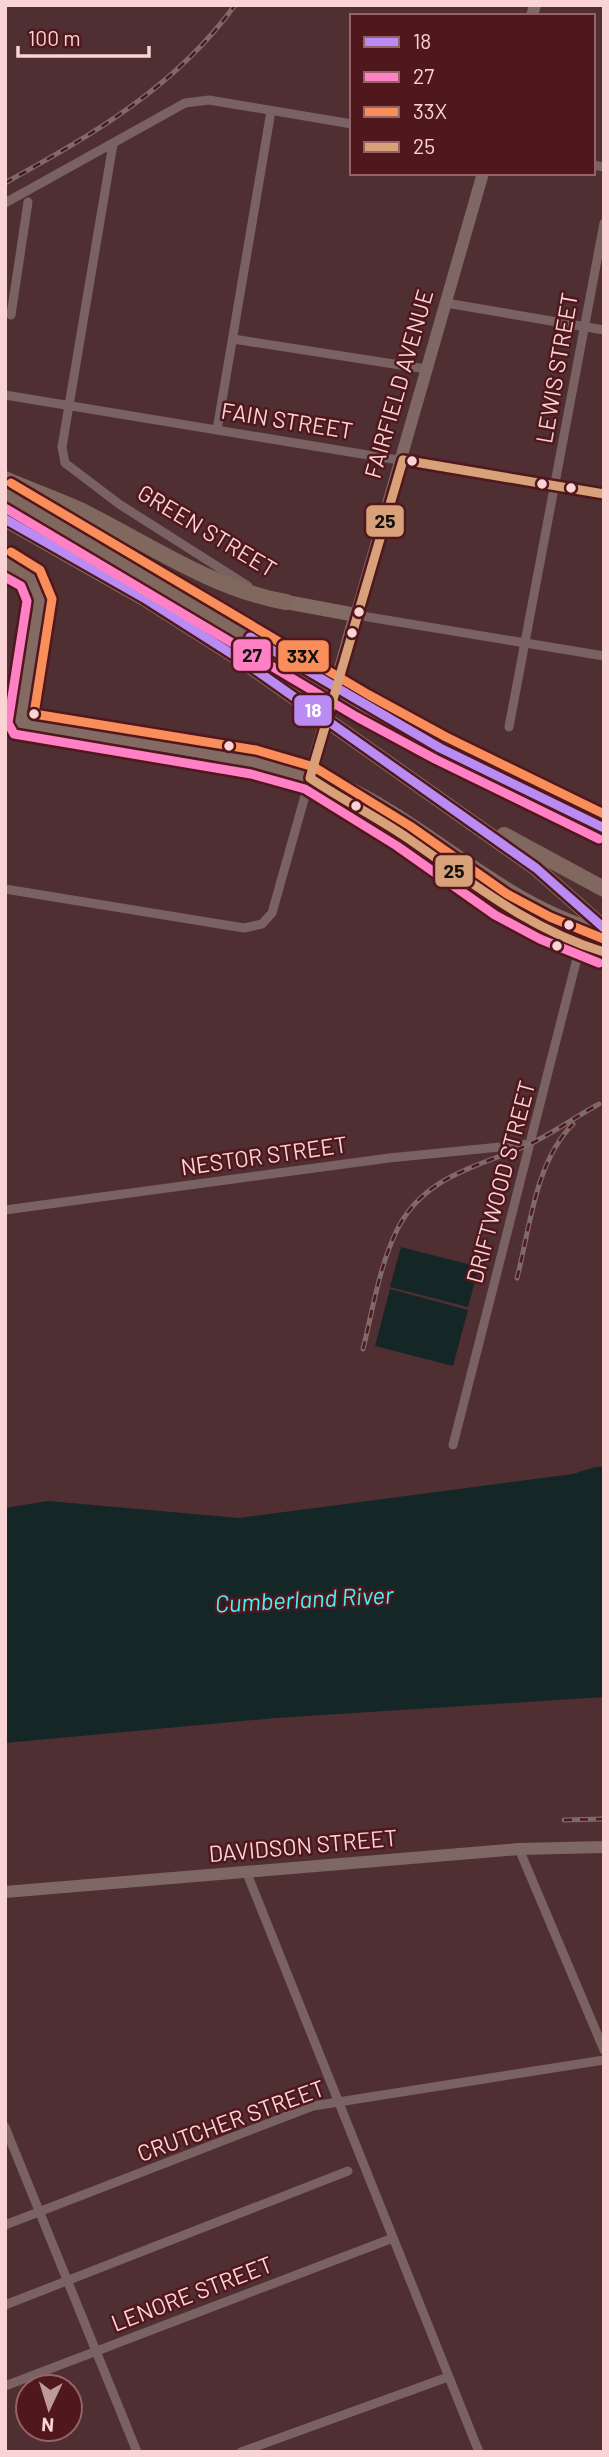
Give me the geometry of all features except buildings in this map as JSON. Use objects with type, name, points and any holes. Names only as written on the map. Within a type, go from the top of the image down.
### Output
[{"type":"highway","points":[[5,479],[77,509],[218,582],[256,596],[286,602]]},
{"type":"highway","points":[[5,494],[363,706],[546,802],[604,837]]},
{"type":"highway","points":[[5,519],[155,605],[243,661],[455,810],[584,908],[604,930]]},
{"type":"highway","points":[[5,562],[31,578]]},
{"type":"highway","points":[[546,802],[604,828]]},
{"type":"highway","points":[[455,810],[604,889]]},
{"type":"main road","points":[[31,578],[39,592],[41,604],[12,723],[254,762],[310,778],[332,780],[373,800],[526,901],[584,928],[604,930]]},
{"type":"main road","name":"GREEN STREET","points":[[286,602],[356,615]]},
{"type":"main road","name":"FAIRFIELD AVENUE","points":[[310,778],[356,615]]},
{"type":"main road","points":[[310,778],[404,836],[501,904],[581,945],[604,952]]},
{"type":"street","points":[[5,204],[185,103],[209,100],[350,124]]},
{"type":"street","points":[[217,430],[271,111]]},
{"type":"street","points":[[69,405],[113,144]]},
{"type":"street","name":"FAIRFIELD AVENUE","points":[[356,615],[482,175]]},
{"type":"street","points":[[11,315],[28,202]]},
{"type":"street","name":"LEWIS STREET","points":[[509,727],[604,223]]},
{"type":"street","points":[[446,303],[604,330]]},
{"type":"street","points":[[233,339],[426,369]]},
{"type":"street","name":"FAIN STREET","points":[[5,395],[604,494]]},
{"type":"street","name":"GREEN STREET","points":[[69,405],[62,447],[65,463],[119,504],[244,584],[286,602]]},
{"type":"street","points":[[5,571],[31,578]]},
{"type":"street","name":"GREEN STREET","points":[[356,615],[604,656]]},
{"type":"street","name":"FAIRFIELD AVENUE","points":[[5,889],[247,929],[259,926],[272,913],[310,778]]},
{"type":"street","name":"DRIFTWOOD STREET","points":[[453,1445],[584,928]]},
{"type":"street","name":"NESTOR STREET","points":[[5,1210],[389,1158],[529,1144]]},
{"type":"street","name":"DAVIDSON STREET","points":[[5,1892],[519,1849],[604,1847]]},
{"type":"street","points":[[519,1849],[604,2050]]},
{"type":"street","points":[[246,1871],[479,2452]]},
{"type":"street","name":"CRUTCHER STREET","points":[[5,2225],[42,2213],[313,2106],[604,2060]]},
{"type":"street","points":[[5,2127],[137,2452]]},
{"type":"street","points":[[5,2305],[348,2171]]},
{"type":"street","name":"LENORE STREET","points":[[5,2386],[393,2238]]},
{"type":"street","points":[[241,2452],[448,2377]]},
{"type":"water","points":[[401,1247],[479,1267],[468,1307],[390,1287]]},
{"type":"water","points":[[390,1289],[468,1310],[453,1366],[375,1346]]},
{"type":"water","name":"Cumberland River","points":[[604,1467],[604,1697],[276,1718],[5,1743],[5,1508],[48,1501],[239,1518],[573,1474]]},
{"type":"railway","points":[[5,183],[131,107],[186,61],[235,5]]},
{"type":"railway","points":[[363,1349],[381,1273],[391,1244],[409,1211],[423,1196],[439,1183],[534,1142],[599,1104]]},
{"type":"railway","points":[[517,1278],[542,1176],[560,1139],[573,1124]]},
{"type":"railway","points":[[564,1820],[604,1819]]},
{"type":"transit line","name":"25","points":[[310,778],[403,460],[604,494]]},
{"type":"transit line","name":"33X","points":[[11,483],[369,695],[446,737],[604,814]]},
{"type":"transit line","name":"27","points":[[5,508],[357,717],[435,759],[599,839]]},
{"type":"transit line","name":"18","points":[[5,519],[144,598],[243,661],[536,868],[604,928]]},
{"type":"transit line","name":"33X","points":[[11,552],[40,570],[52,599],[34,714],[256,750],[314,767],[410,826],[507,894],[550,917],[604,939]]},
{"type":"transit line","name":"27","points":[[5,577],[21,586],[27,601],[8,723],[14,734],[251,774],[305,789],[397,846],[495,915],[540,939],[599,963]]},
{"type":"transit line","name":"18","points":[[250,637],[440,748],[604,828]]},
{"type":"transit line","name":"25","points":[[310,778],[394,829],[525,917],[550,931],[604,952]]}]
